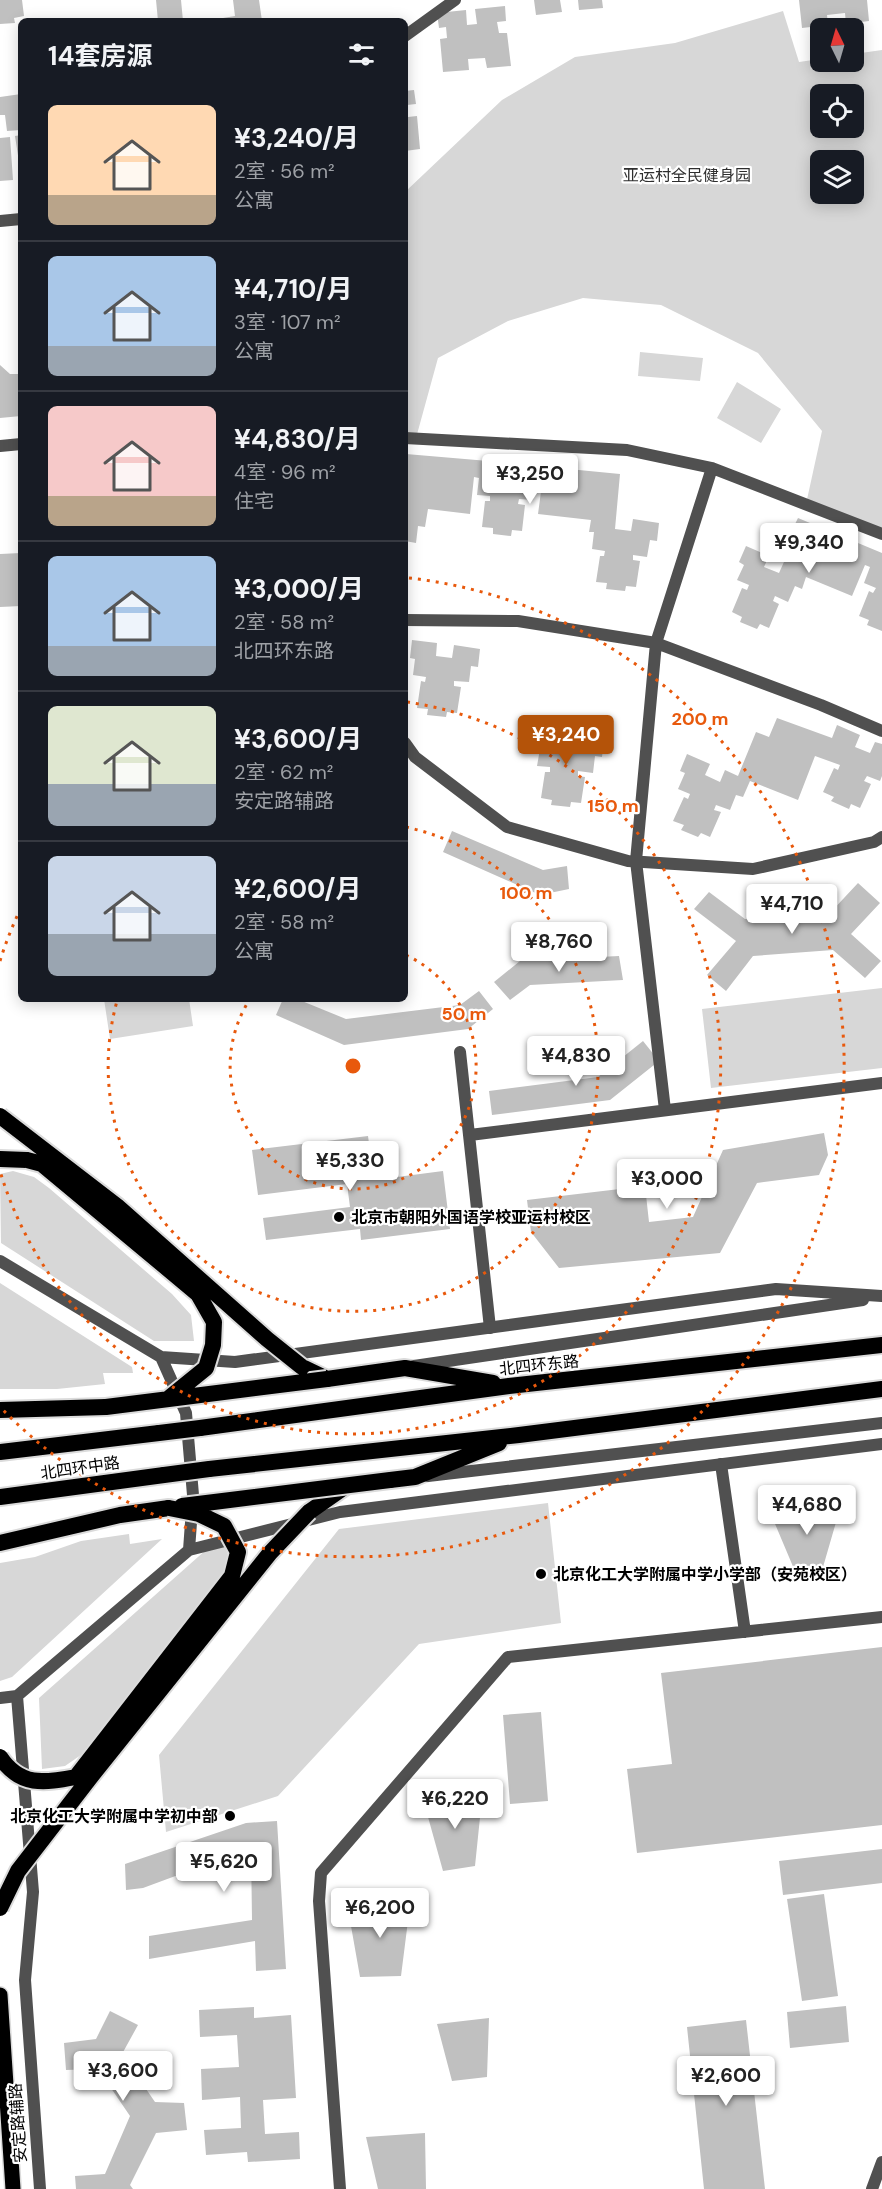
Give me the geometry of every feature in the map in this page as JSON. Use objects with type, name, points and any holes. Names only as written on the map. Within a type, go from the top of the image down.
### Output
[{"type":"highway","points":[[0,1116],[117,1206],[267,1340],[302,1367],[327,1378]]},
{"type":"highway","points":[[0,1159],[27,1160],[42,1164],[198,1294],[214,1322],[213,1345],[206,1368],[169,1398]]},
{"type":"highway","name":"北四环东路","points":[[159,1433],[509,1386],[882,1345]]},
{"type":"highway","points":[[0,1410],[106,1407],[405,1368],[509,1386]]},
{"type":"highway","points":[[0,1543],[120,1515],[415,1478],[519,1435],[882,1389]]},
{"type":"highway","name":"北四环中路","points":[[0,1452],[159,1433]]},
{"type":"highway","name":"北四环中路","points":[[0,1497],[209,1469],[519,1435]]},
{"type":"highway","points":[[0,1908],[18,1871],[270,1553],[309,1512],[346,1486]]},
{"type":"highway","points":[[0,1757],[4,1763],[27,1781],[52,1782],[76,1778],[232,1576],[238,1552],[224,1526],[199,1514],[169,1508]]},
{"type":"main road","points":[[0,1995],[13,2189]]},
{"type":"street","points":[[408,34],[455,0]]},
{"type":"street","points":[[0,221],[18,219]]},
{"type":"street","points":[[408,438],[627,450],[712,468],[882,534]]},
{"type":"street","points":[[0,446],[18,444]]},
{"type":"street","points":[[665,1110],[636,861],[656,643],[712,468]]},
{"type":"street","points":[[408,620],[518,621],[656,643],[821,705],[882,731]]},
{"type":"street","points":[[408,748],[415,758],[507,827],[628,861],[753,869],[874,842],[882,837]]},
{"type":"street","points":[[460,1052],[490,1328]]},
{"type":"street","points":[[470,1135],[882,1083]]},
{"type":"street","points":[[0,1261],[161,1357],[235,1362],[776,1289],[882,1297]]},
{"type":"street","name":"北四环东路","points":[[405,1368],[882,1297]]},
{"type":"street","points":[[161,1357],[186,1413],[192,1495],[189,1550]]},
{"type":"street","points":[[415,1478],[882,1423]]},
{"type":"street","points":[[0,1698],[17,1696],[189,1550],[340,1512],[882,1444]]},
{"type":"street","points":[[721,1464],[745,1632]]},
{"type":"street","points":[[340,2189],[319,1901],[321,1873],[508,1657],[882,1617]]},
{"type":"street","name":"安定路辅路","points":[[17,1696],[33,1892],[25,1980],[40,2189]]},
{"type":"street","points":[[872,2189],[882,2162]]},
{"type":"green space","name":"亚运村全民健身园","points":[[783,11],[799,62],[810,60],[810,72],[864,72],[864,53],[882,50],[882,534],[806,504],[822,431],[758,353],[661,305],[583,298],[508,321],[438,358],[416,438],[408,438],[408,189],[502,100],[575,57],[675,43]]},
{"type":"green space","points":[[640,352],[703,358],[700,381],[638,376]]},
{"type":"green space","points":[[737,382],[781,409],[761,443],[717,418]]},
{"type":"green space","points":[[882,988],[882,1068],[711,1088],[702,1009]]},
{"type":"green space","points":[[104,1002],[189,1002],[193,1026],[110,1039]]},
{"type":"green space","points":[[13,1171],[34,1177],[49,1188],[172,1294],[191,1315],[194,1341],[154,1341],[1,1243],[0,1174]]},
{"type":"green space","points":[[0,1283],[132,1367],[133,1373],[103,1373],[105,1384],[57,1389],[0,1389]]},
{"type":"green space","points":[[548,1503],[561,1623],[419,1644],[278,1796],[166,1832],[159,1755],[339,1529]]},
{"type":"green space","points":[[129,1534],[130,1544],[162,1539],[12,1677],[0,1681],[0,1563],[35,1557],[81,1541]]},
{"type":"green space","points":[[225,1545],[231,1566],[94,1746],[65,1766],[42,1769],[39,1698],[207,1549]]},
{"type":"building","points":[[0,0],[22,0],[24,16],[14,18],[15,23],[0,24]]},
{"type":"building","points":[[156,0],[181,0],[183,18],[158,18]]},
{"type":"building","points":[[233,0],[259,0],[262,18],[223,18],[235,16]]},
{"type":"building","points":[[534,0],[560,0],[562,12],[536,15]]},
{"type":"building","points":[[578,0],[602,0],[603,8],[579,10]]},
{"type":"building","points":[[799,0],[867,0],[869,21],[864,22],[864,18],[845,18],[845,13],[827,15],[827,18],[810,18],[810,27],[802,28]]},
{"type":"building","points":[[505,6],[506,21],[497,22],[499,33],[507,33],[511,66],[487,68],[485,58],[468,59],[469,70],[443,72],[440,39],[447,38],[446,27],[439,28],[437,13],[466,10],[467,25],[477,24],[475,9]]},
{"type":"building","points":[[414,90],[416,104],[408,105],[408,91]]},
{"type":"building","points":[[18,94],[18,130],[7,131],[5,115],[0,115],[0,97]]},
{"type":"building","points":[[417,116],[420,149],[408,151],[408,117]]},
{"type":"building","points":[[15,136],[18,136],[18,156]]},
{"type":"building","points":[[10,137],[13,180],[0,181],[0,138]]},
{"type":"building","points":[[0,365],[10,374],[18,374],[18,416],[0,418]]},
{"type":"building","points":[[408,454],[500,462],[499,474],[515,476],[517,464],[620,474],[615,529],[631,531],[633,519],[659,523],[657,541],[650,540],[647,557],[633,555],[633,560],[640,561],[636,587],[626,586],[625,591],[606,589],[607,583],[596,582],[600,556],[604,556],[605,551],[592,549],[594,532],[589,532],[591,520],[538,514],[542,484],[535,484],[533,500],[519,499],[518,504],[525,505],[522,531],[512,530],[511,536],[493,534],[493,528],[482,527],[485,501],[490,501],[490,496],[477,495],[479,478],[474,477],[470,514],[428,509],[425,527],[418,526],[416,543],[408,542]]},
{"type":"building","points":[[798,518],[882,553],[882,631],[867,625],[869,620],[859,616],[869,591],[873,593],[876,588],[864,583],[870,567],[865,565],[852,596],[806,577],[802,589],[795,586],[788,602],[775,596],[773,601],[779,604],[769,628],[760,624],[757,629],[740,622],[742,617],[732,612],[742,588],[747,590],[749,585],[737,580],[744,565],[739,562],[746,546],[769,556],[764,567],[779,573],[797,533],[792,530]]},
{"type":"building","points":[[18,553],[18,606],[0,607],[0,554]]},
{"type":"building","points":[[412,640],[437,643],[436,656],[452,658],[454,645],[480,649],[478,667],[471,666],[469,682],[454,681],[454,686],[461,687],[457,713],[447,712],[446,717],[427,715],[428,709],[417,708],[421,681],[425,682],[426,677],[413,675],[415,659],[410,658]]},
{"type":"building","points":[[777,718],[832,738],[837,725],[860,735],[855,747],[870,753],[875,742],[882,744],[882,776],[880,781],[867,776],[864,781],[871,784],[860,808],[851,804],[849,809],[831,801],[834,797],[823,792],[834,768],[838,770],[840,765],[815,756],[798,800],[750,781],[743,797],[736,795],[730,810],[716,805],[714,810],[721,812],[710,837],[701,833],[698,837],[681,830],[684,825],[673,821],[684,797],[688,799],[690,794],[678,789],[685,773],[680,771],[687,754],[710,764],[705,775],[720,782],[725,770],[738,776],[756,732],[769,737]]},
{"type":"building","points":[[536,730],[561,734],[560,746],[576,748],[578,736],[604,739],[602,757],[595,756],[593,773],[578,771],[578,776],[585,777],[581,803],[571,802],[570,807],[551,805],[552,800],[541,798],[545,772],[550,772],[550,767],[537,766],[540,749],[534,748]]},
{"type":"building","points":[[452,831],[543,870],[567,866],[569,889],[540,895],[443,852]]},
{"type":"building","points":[[858,883],[880,903],[851,934],[881,961],[865,978],[833,950],[753,956],[726,991],[707,975],[736,941],[694,909],[709,892],[745,919],[830,913]]},
{"type":"building","points":[[619,956],[623,980],[530,985],[510,1000],[494,982],[520,961]]},
{"type":"building","points":[[479,991],[493,1009],[468,1029],[344,1045],[276,1015],[282,1002],[304,1002],[346,1019],[460,1005]]},
{"type":"building","points":[[643,1041],[659,1061],[610,1100],[492,1115],[489,1091],[598,1077]]},
{"type":"building","points":[[824,1133],[828,1155],[819,1175],[757,1183],[720,1253],[559,1268],[531,1232],[527,1200],[645,1186],[649,1222],[693,1217],[723,1150]]},
{"type":"building","points":[[368,1136],[374,1180],[443,1171],[450,1229],[361,1240],[360,1229],[266,1240],[263,1218],[350,1207],[347,1184],[258,1195],[252,1150]]},
{"type":"building","points":[[841,1505],[821,1574],[797,1576],[770,1512]]},
{"type":"building","points":[[882,1647],[882,1825],[637,1853],[627,1769],[672,1764],[661,1673]]},
{"type":"building","points":[[541,1712],[548,1801],[510,1804],[503,1715]]},
{"type":"building","points":[[482,1798],[475,1866],[443,1871],[423,1799]]},
{"type":"building","points":[[277,1821],[286,1969],[256,1971],[255,1941],[149,1959],[149,1936],[252,1920],[251,1848],[143,1888],[126,1890],[125,1864],[246,1823]]},
{"type":"building","points":[[882,1849],[882,1883],[783,1895],[779,1861]]},
{"type":"building","points":[[824,1894],[838,1996],[802,2001],[787,1899]]},
{"type":"building","points":[[410,1905],[401,1976],[360,1977],[348,1909]]},
{"type":"building","points":[[846,2006],[849,2042],[790,2048],[787,2012]]},
{"type":"building","points":[[254,2007],[254,2018],[291,2015],[296,2098],[263,2100],[265,2134],[299,2132],[300,2159],[248,2162],[247,2152],[206,2155],[204,2130],[241,2128],[240,2097],[202,2100],[201,2069],[239,2067],[237,2035],[200,2037],[199,2010]]},
{"type":"building","points":[[110,2011],[138,2025],[122,2054],[155,2102],[184,2103],[187,2130],[156,2133],[130,2185],[133,2189],[76,2189],[75,2176],[105,2174],[130,2116],[98,2069],[66,2070],[64,2043],[96,2039]]},
{"type":"building","points":[[489,2018],[487,2077],[452,2081],[437,2024]]},
{"type":"building","points":[[746,2020],[765,2189],[704,2189],[687,2027]]},
{"type":"building","points":[[425,2133],[426,2189],[378,2189],[366,2137]]},
{"type":"place","name":"北京市朝阳外国语学校亚运村校区","points":[[339,1217]]},
{"type":"place","name":"北京化工大学附属中学小学部（安苑校区）","points":[[541,1574]]},
{"type":"place","name":"北京化工大学附属中学初中部","points":[[230,1816]]}]
